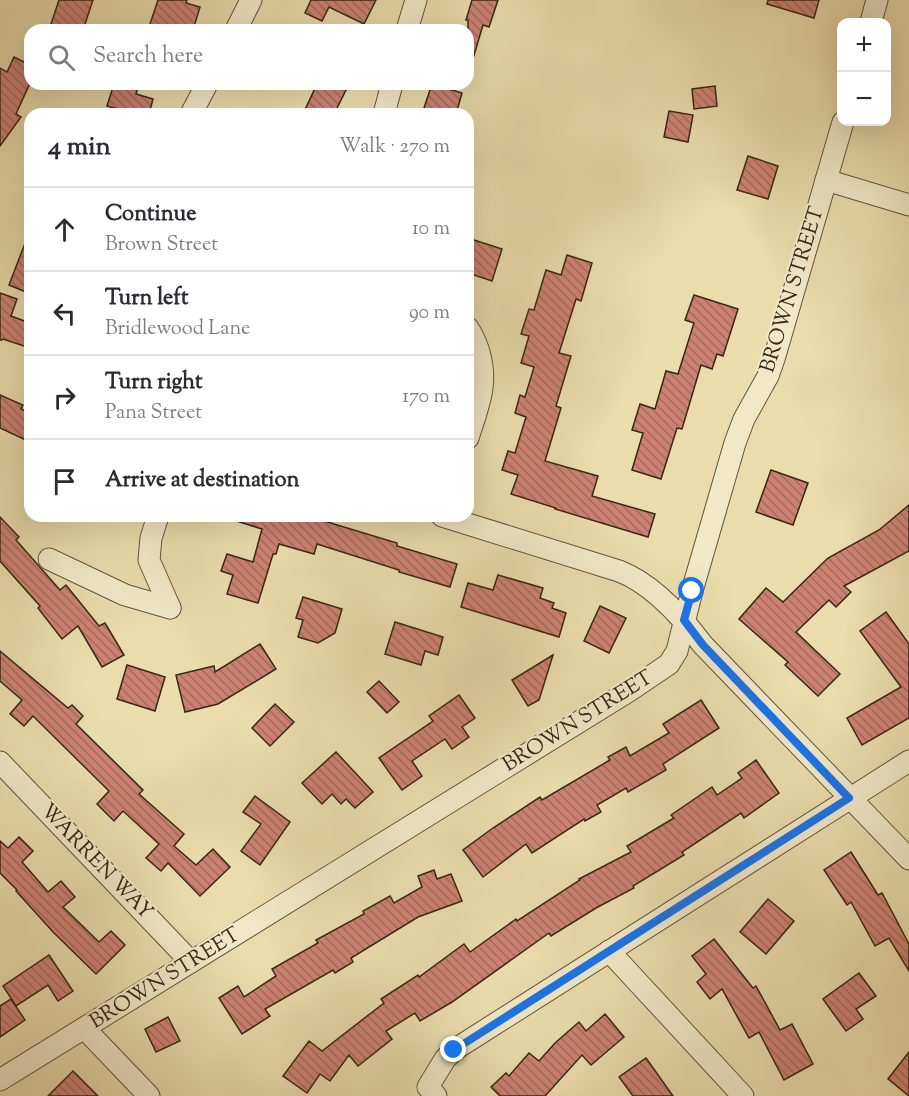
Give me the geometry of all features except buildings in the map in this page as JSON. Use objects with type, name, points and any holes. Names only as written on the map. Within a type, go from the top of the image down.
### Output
[{"type":"street","points":[[239,24],[251,0]]},
{"type":"street","points":[[409,24],[416,0]]},
{"type":"street","points":[[872,18],[878,0]]},
{"type":"street","points":[[194,108],[204,90]]},
{"type":"street","points":[[386,108],[390,90]]},
{"type":"street","name":"BROWN STREET","points":[[0,1080],[440,809],[669,664],[676,651],[735,442],[774,359],[842,126]]},
{"type":"street","points":[[826,180],[909,205]]},
{"type":"street","points":[[474,338],[481,358],[482,388],[474,417]]},
{"type":"street","points":[[49,559],[125,595],[171,609],[149,560],[151,538],[156,522]]},
{"type":"street","points":[[464,522],[628,574],[648,587],[684,620],[703,645],[909,859]]},
{"type":"street","points":[[432,1091],[445,1059],[454,1050],[909,761]]},
{"type":"street","name":"WARREN WAY","points":[[0,762],[191,962]]},
{"type":"street","points":[[609,951],[743,1096]]},
{"type":"street","points":[[85,1029],[149,1096]]},
{"type":"route","points":[[454,1050],[849,798],[703,645],[684,620],[692,591]]}]
